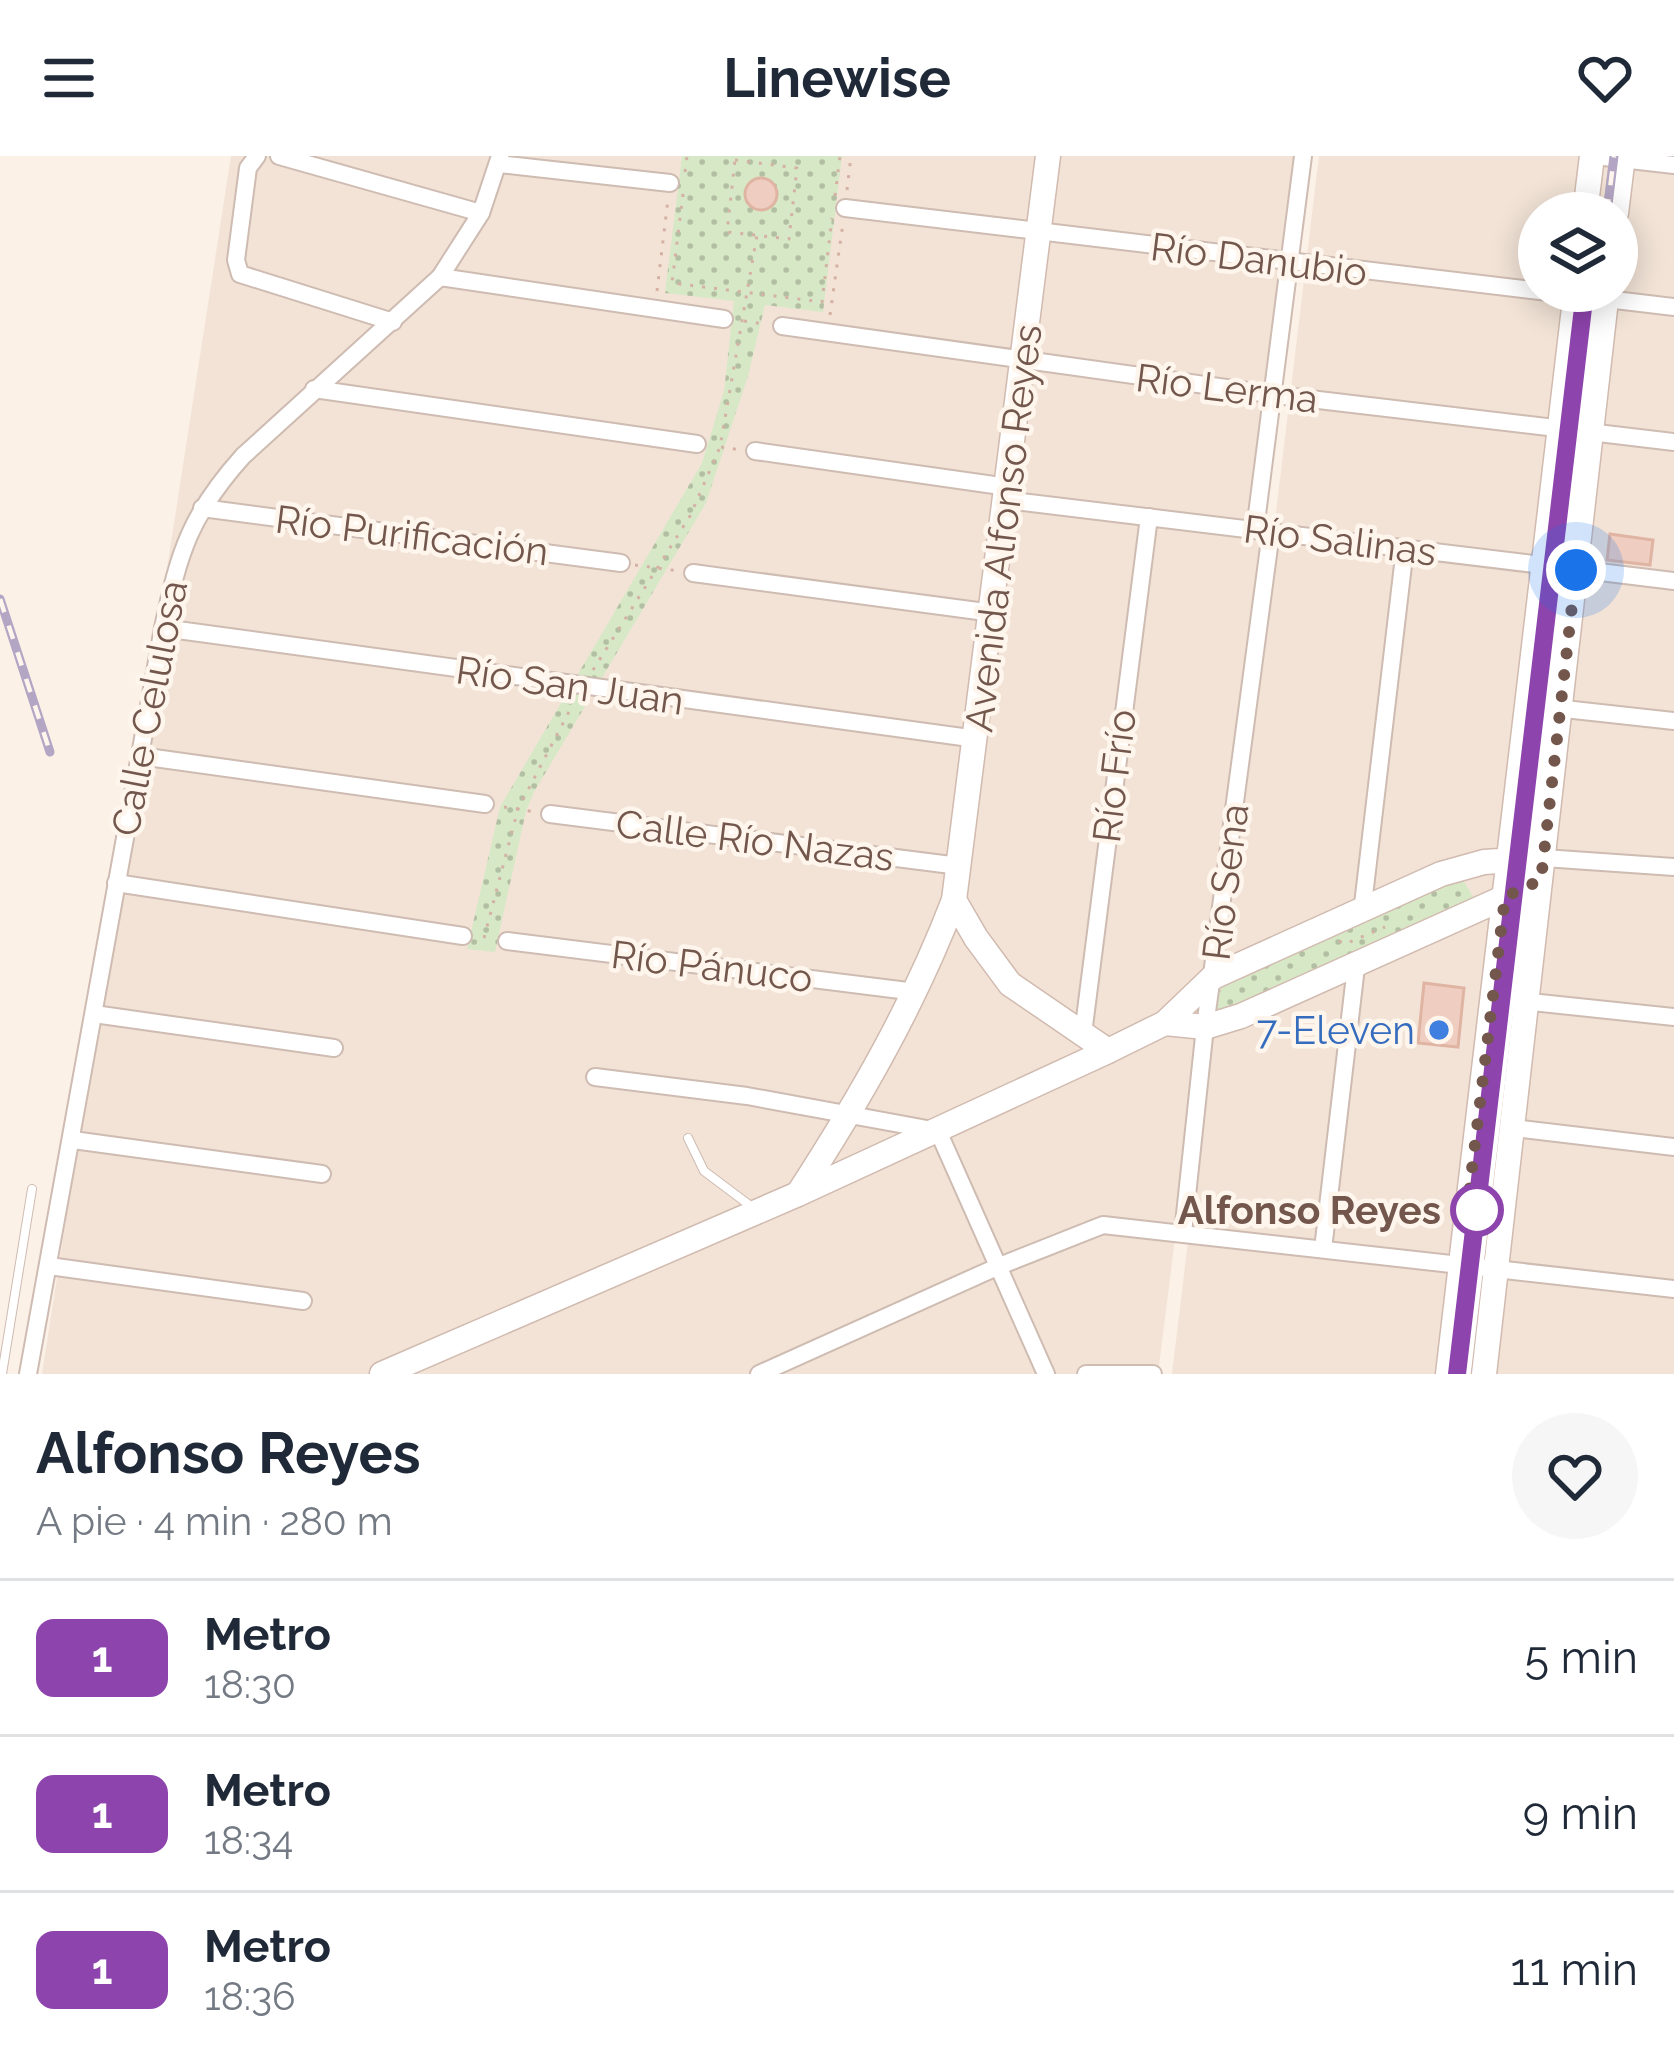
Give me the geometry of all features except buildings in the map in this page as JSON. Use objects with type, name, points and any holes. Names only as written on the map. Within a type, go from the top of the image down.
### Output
[{"type":"street","points":[[257,156],[248,168],[236,260],[240,274],[393,322]]},
{"type":"street","points":[[279,156],[481,213]]},
{"type":"street","name":"Avenida Alfonso Reyes","points":[[798,1194],[850,1114],[916,992],[954,900],[1048,156]]},
{"type":"street","name":"Río Sena","points":[[1183,1232],[1304,156]]},
{"type":"street","points":[[1588,192],[1593,156],[1674,165]]},
{"type":"street","points":[[1619,192],[1623,158]]},
{"type":"street","points":[[500,160],[670,183]]},
{"type":"street","name":"Calle Celulosa","points":[[28,1374],[178,558],[202,508],[244,456],[440,277],[481,213],[500,160]]},
{"type":"street","name":"Río Danubio","points":[[837,208],[1518,287]]},
{"type":"street","points":[[440,277],[724,319]]},
{"type":"street","name":"Río Danubio","points":[[1638,301],[1674,307]]},
{"type":"street","points":[[1448,1374],[1573,312]]},
{"type":"street","points":[[1484,1374],[1605,312]]},
{"type":"street","name":"Río Lerma","points":[[782,326],[1024,362],[1674,442]]},
{"type":"street","points":[[314,389],[697,444]]},
{"type":"street","name":"Río Salinas","points":[[755,451],[1148,517],[1674,581]]},
{"type":"street","name":"Río Purificación","points":[[202,508],[621,562]]},
{"type":"street","name":"Río Frío","points":[[1083,1034],[1148,517]]},
{"type":"street","points":[[1361,913],[1405,548]]},
{"type":"street","points":[[693,573],[993,613]]},
{"type":"street","name":"Río San Juan","points":[[163,628],[977,739]]},
{"type":"street","points":[[1528,705],[1674,721]]},
{"type":"street","points":[[140,756],[485,804]]},
{"type":"street","name":"Calle Río Nazas","points":[[550,814],[959,866]]},
{"type":"street","points":[[382,1374],[798,1194],[1108,1051],[1165,1023],[1213,977],[1441,874],[1509,859],[1543,869]]},
{"type":"street","points":[[1165,1023],[1205,1027],[1241,1016],[1505,897],[1543,869],[1597,859],[1674,867]]},
{"type":"street","points":[[116,883],[463,936]]},
{"type":"street","points":[[954,900],[1010,984],[1108,1051]]},
{"type":"street","name":"Río Pánuco","points":[[507,941],[916,992]]},
{"type":"street","points":[[1324,1249],[1356,967]]},
{"type":"street","points":[[1493,998],[1674,1017]]},
{"type":"street","points":[[94,1014],[334,1048]]},
{"type":"street","points":[[595,1077],[938,1131]]},
{"type":"street","points":[[1513,1128],[1674,1147]]},
{"type":"street","points":[[938,1131],[1046,1374]]},
{"type":"street","points":[[73,1140],[322,1174]]},
{"type":"street","points":[[759,1374],[1103,1225],[1674,1289]]},
{"type":"street","points":[[49,1266],[303,1301]]},
{"type":"street","points":[[1086,1374],[1153,1374]]},
{"type":"lane","points":[[688,1138],[704,1171],[758,1211]]},
{"type":"lane","points":[[2,1374],[32,1189]]},
{"type":"path","points":[[687,156],[672,283],[822,302],[837,208],[851,156]]},
{"type":"path","points":[[766,164],[767,156]]},
{"type":"path","points":[[827,333],[839,156]]},
{"type":"path","points":[[735,160],[797,168],[789,239],[757,235],[727,232],[735,160]]},
{"type":"path","points":[[654,311],[670,183]]},
{"type":"path","points":[[463,936],[484,938],[518,809],[581,688],[690,516],[720,447],[757,235]]},
{"type":"path","points":[[724,319],[782,326]]},
{"type":"path","points":[[720,447],[755,451]]},
{"type":"path","points":[[621,562],[693,573]]},
{"type":"path","points":[[485,804],[550,814]]},
{"type":"shaded area","points":[[231,156],[1311,156],[1158,1374],[42,1374]]},
{"type":"shaded area","points":[[1319,156],[1674,156],[1674,1374],[1172,1374]]},
{"type":"green space","points":[[682,156],[842,156],[823,312],[765,305],[748,376],[706,503],[534,792],[495,952],[467,949],[500,807],[702,463],[724,391],[734,301],[665,293]]},
{"type":"green space","points":[[1462,878],[1475,900],[1218,1018],[1215,1003],[1224,982]]},
{"type":"railway","points":[[1610,192],[1614,156]]},
{"type":"railway","points":[[1457,1374],[1583,312]]},
{"type":"railway","points":[[0,599],[50,752]]},
{"type":"metro line","name":"1","points":[[1457,1374],[1583,312]]},
{"type":"place","name":"7-Eleven","points":[[1439,1030]]},
{"type":"place","name":"Alfonso Reyes","points":[[1477,1210]]},
{"type":"route","points":[[1477,1210],[1466,1218],[1505,897],[1541,880],[1576,570]]}]
